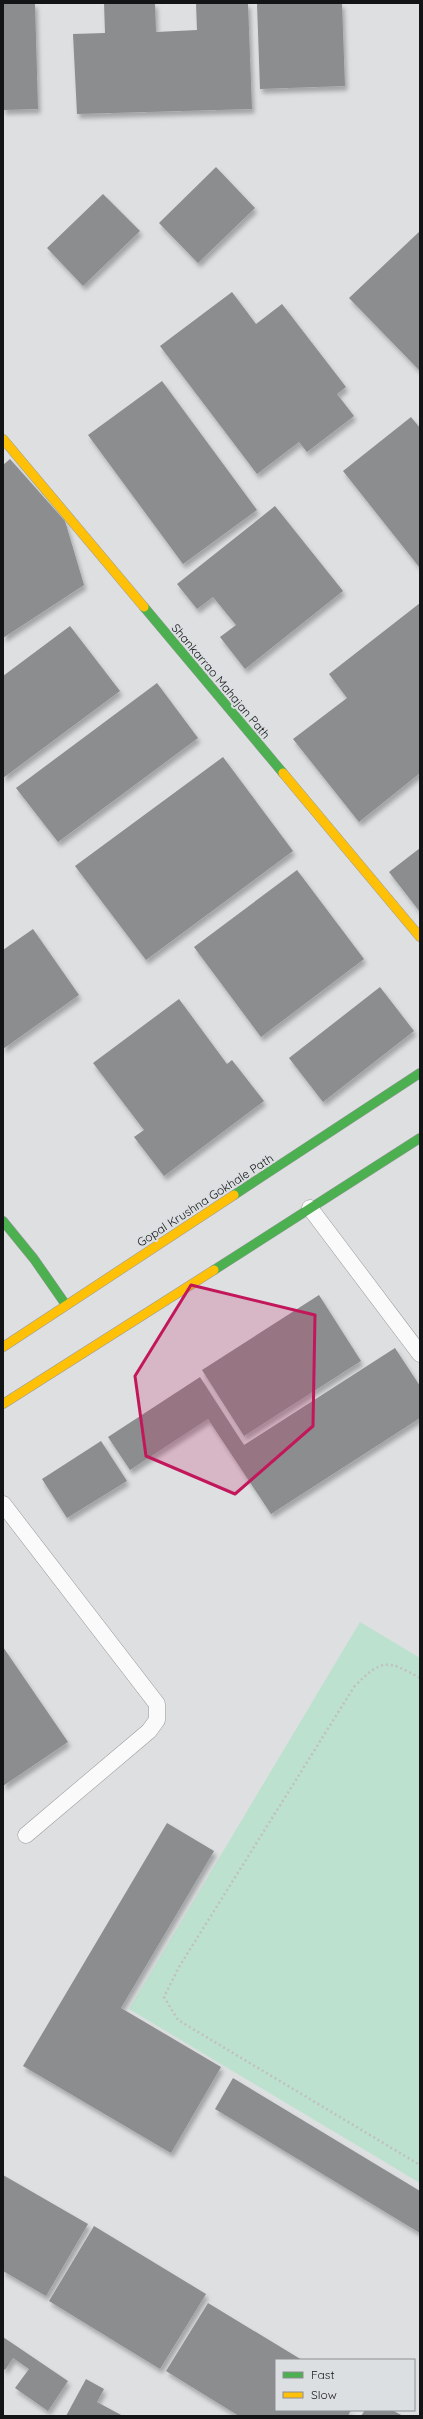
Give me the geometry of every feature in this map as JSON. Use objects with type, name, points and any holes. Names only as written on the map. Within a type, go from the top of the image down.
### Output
[{"type":"main road","name":"Shankarrao Mahajan Path","points":[[3,439],[420,938]]},
{"type":"main road","name":"Gopal Krushna Gokhale Path","points":[[3,1347],[420,1073]]},
{"type":"main road","points":[[3,1404],[420,1138]]},
{"type":"main road","points":[[3,1221],[34,1259],[66,1305]]},
{"type":"lane","points":[[310,1208],[420,1354]]},
{"type":"lane","points":[[3,1504],[157,1704],[157,1720],[149,1731],[26,1834]]},
{"type":"path","points":[[420,1678],[395,1664],[372,1668],[354,1687],[179,1967],[164,1997],[178,2020],[420,2165]]},
{"type":"highlighted area","points":[[191,1285],[315,1315],[313,1426],[235,1494],[146,1456],[135,1376]]},
{"type":"green space","points":[[360,1622],[420,1658],[420,2183],[129,2009]]},
{"type":"building","points":[[3,3],[35,3],[38,109],[3,110]]},
{"type":"building","points":[[104,3],[155,3],[156,32],[197,30],[196,3],[248,3],[252,109],[77,114],[73,34],[105,33]]},
{"type":"building","points":[[257,3],[342,3],[345,86],[260,89]]},
{"type":"building","points":[[216,167],[255,208],[198,263],[159,223]]},
{"type":"building","points":[[103,194],[140,231],[83,286],[47,248]]},
{"type":"building","points":[[420,231],[420,371],[349,298]]},
{"type":"building","points":[[232,292],[256,324],[282,304],[346,387],[337,394],[354,416],[307,452],[299,442],[257,474],[160,346]]},
{"type":"building","points":[[162,381],[257,510],[183,564],[88,435]]},
{"type":"building","points":[[411,417],[420,428],[420,568],[343,471]]},
{"type":"building","points":[[10,459],[65,521],[84,585],[3,638],[3,465]]},
{"type":"building","points":[[275,506],[343,591],[245,669],[220,637],[236,625],[213,597],[197,609],[177,584]]},
{"type":"building","points":[[420,603],[420,773],[359,822],[293,739],[347,698],[329,674]]},
{"type":"building","points":[[70,626],[120,691],[3,778],[3,676]]},
{"type":"building","points":[[157,683],[198,738],[58,842],[16,788]]},
{"type":"building","points":[[223,757],[293,851],[146,960],[75,866]]},
{"type":"building","points":[[420,848],[420,912],[389,872]]},
{"type":"building","points":[[297,870],[364,959],[261,1037],[194,947]]},
{"type":"building","points":[[33,929],[79,995],[3,1049],[3,950]]},
{"type":"building","points":[[380,987],[414,1031],[323,1102],[289,1058]]},
{"type":"building","points":[[179,999],[227,1064],[232,1060],[264,1101],[164,1176],[134,1137],[144,1130],[93,1063]]},
{"type":"building","points":[[319,1295],[361,1361],[244,1436],[202,1370]]},
{"type":"building","points":[[395,1348],[420,1386],[420,1418],[271,1514],[208,1419],[130,1470],[108,1437],[200,1377],[244,1445]]},
{"type":"building","points":[[101,1441],[127,1481],[67,1518],[42,1479]]},
{"type":"building","points":[[3,1647],[68,1742],[3,1786]]},
{"type":"building","points":[[167,1823],[214,1851],[121,2008],[221,2067],[171,2153],[23,2066]]},
{"type":"building","points":[[233,2078],[420,2191],[420,2233],[215,2109]]},
{"type":"building","points":[[3,2175],[88,2224],[46,2296],[3,2271]]},
{"type":"building","points":[[94,2226],[206,2294],[160,2369],[49,2301]]},
{"type":"building","points":[[208,2303],[300,2359],[275,2359],[275,2411],[350,2411],[348,2416],[239,2416],[166,2371]]},
{"type":"building","points":[[3,2337],[68,2381],[48,2411],[15,2388],[29,2369],[13,2358],[5,2370],[3,2368]]},
{"type":"building","points":[[86,2379],[104,2389],[97,2402],[123,2416],[66,2416]]},
{"type":"building","points":[[364,2411],[394,2411],[403,2416],[361,2416]]},
{"type":"traffic: fast","points":[[144,607],[283,773]]},
{"type":"traffic: fast","points":[[234,1195],[420,1073]]},
{"type":"traffic: fast","points":[[214,1270],[420,1138]]},
{"type":"traffic: fast","points":[[3,1221],[34,1259],[66,1305]]},
{"type":"traffic: slow","points":[[3,439],[144,607]]},
{"type":"traffic: slow","points":[[283,773],[420,937]]},
{"type":"traffic: slow","points":[[3,1347],[234,1195]]},
{"type":"traffic: slow","points":[[3,1404],[214,1270]]}]
